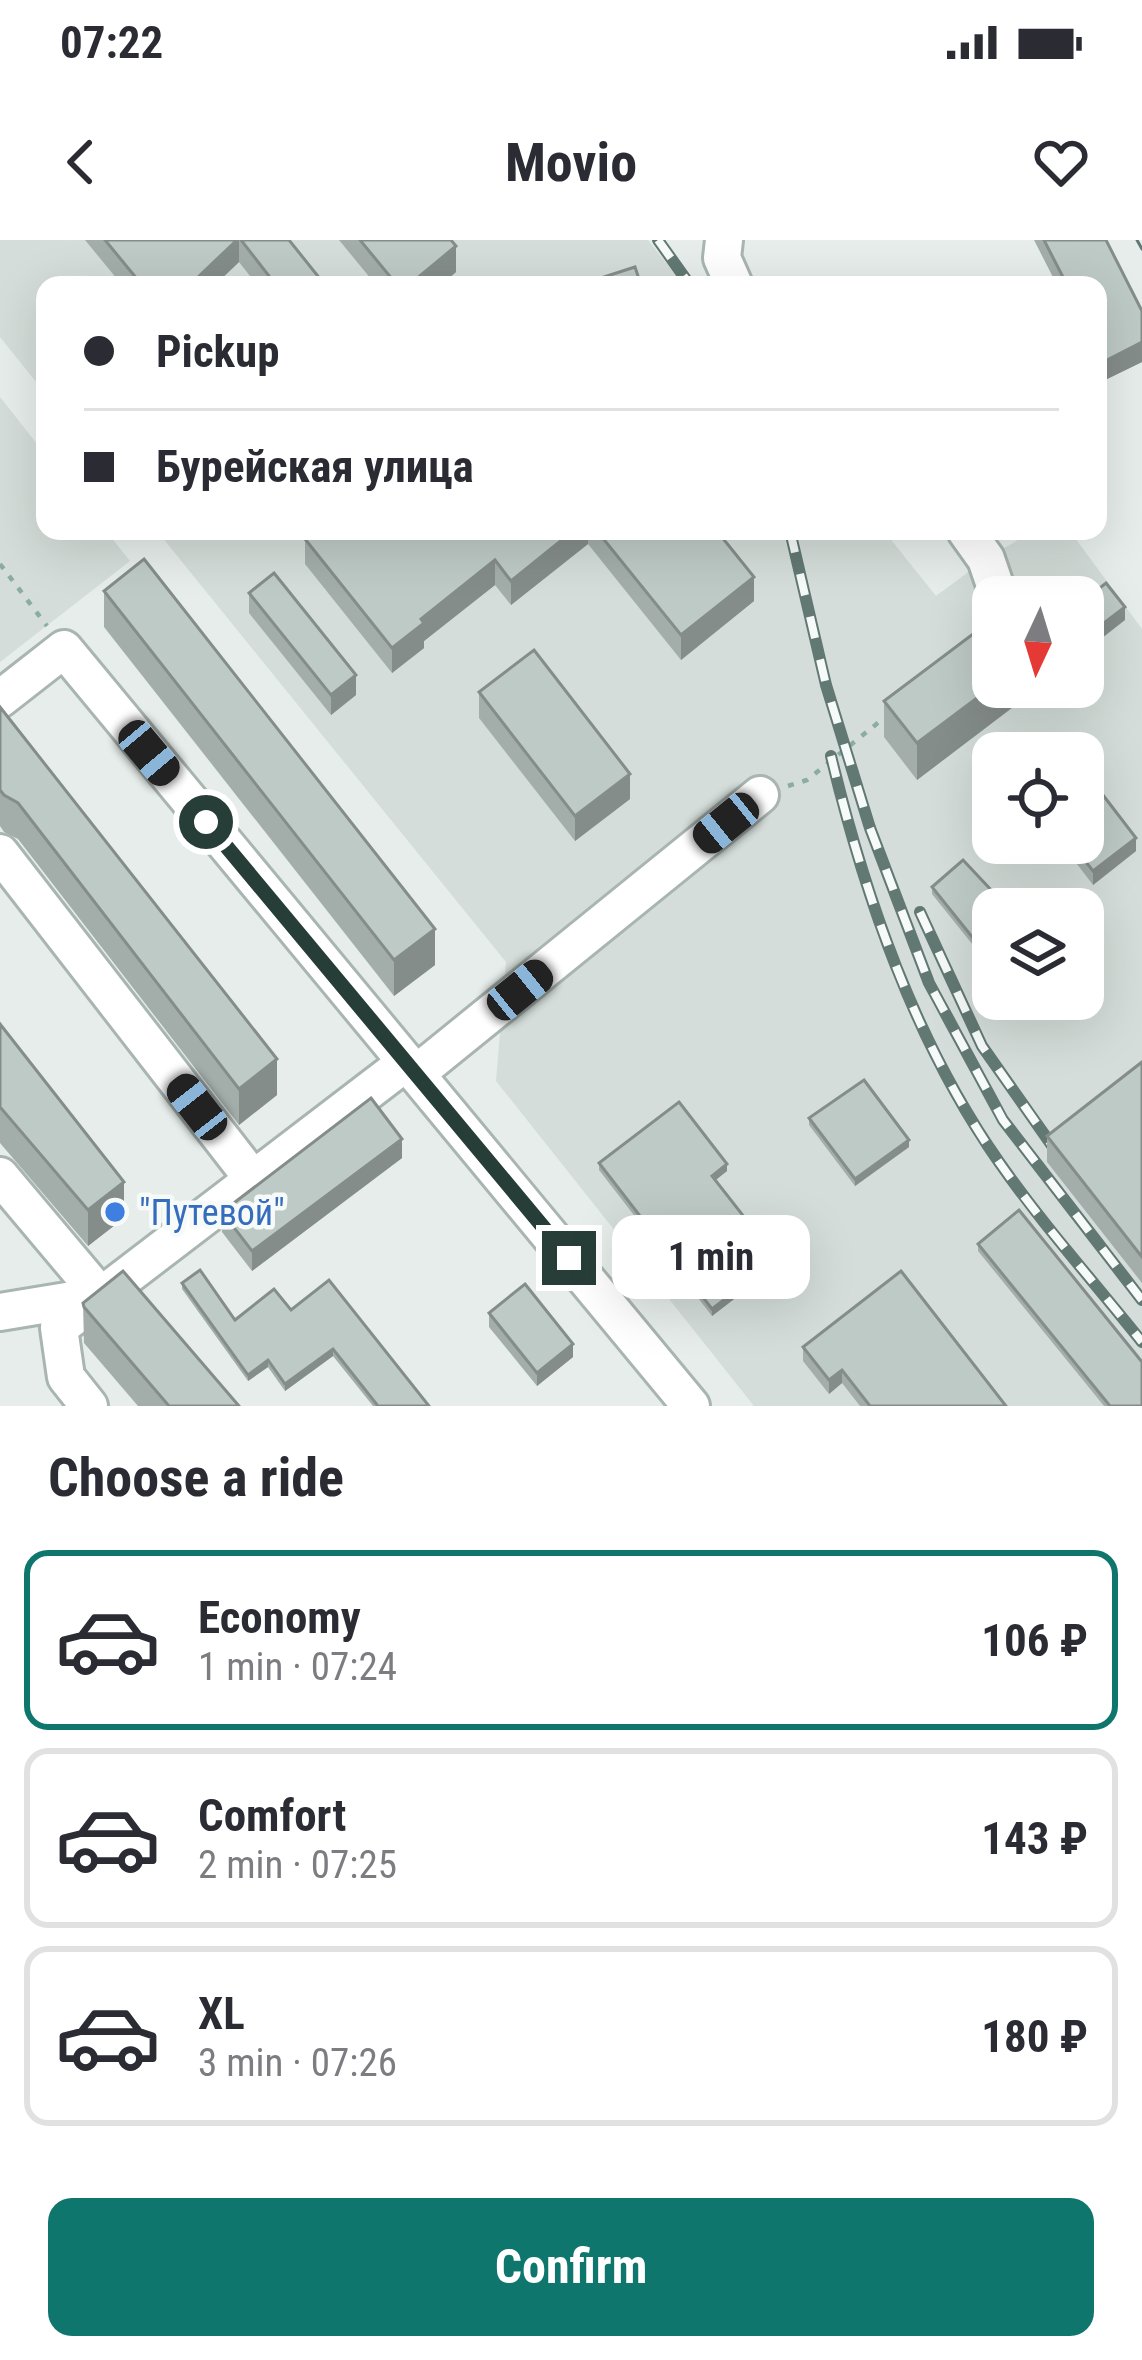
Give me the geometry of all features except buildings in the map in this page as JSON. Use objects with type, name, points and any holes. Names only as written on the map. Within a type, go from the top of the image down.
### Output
[{"type":"lane","points":[[724,240],[722,258],[730,276]]},
{"type":"lane","points":[[972,540],[986,559],[988,576]]},
{"type":"lane","points":[[0,699],[64,649],[691,1406]]},
{"type":"lane","points":[[68,1397],[59,1328],[253,1179],[411,1068],[760,795]]},
{"type":"lane","points":[[0,853],[253,1179]]},
{"type":"lane","points":[[0,1176],[100,1295]]},
{"type":"lane","points":[[0,1312],[100,1295]]},
{"type":"path","points":[[0,564],[64,649]]},
{"type":"path","points":[[760,795],[807,780],[879,722]]},
{"type":"shaded area","points":[[0,240],[648,240],[677,276],[36,276],[36,382],[0,337]]},
{"type":"shaded area","points":[[0,397],[36,443],[36,540],[113,540],[130,561],[0,662]]},
{"type":"shaded area","points":[[164,540],[891,540],[936,596],[1018,540],[1077,540],[1103,576],[972,576],[972,708],[1104,708],[1104,577],[1142,629],[1142,1406],[754,1406],[496,1081],[506,962]]},
{"type":"tram line","points":[[1137,240],[1142,249]]},
{"type":"railway","points":[[658,240],[684,276]]},
{"type":"railway","points":[[792,540],[826,685],[870,828],[929,983],[1003,1120],[1142,1300]]},
{"type":"railway","points":[[831,756],[877,915],[942,1068],[999,1162],[1142,1342]]},
{"type":"railway","points":[[920,912],[982,1046],[1058,1154]]},
{"type":"place","name":"\"Путевой\"","points":[[115,1212]]},
{"type":"route","points":[[206,822],[569,1258]]}]
